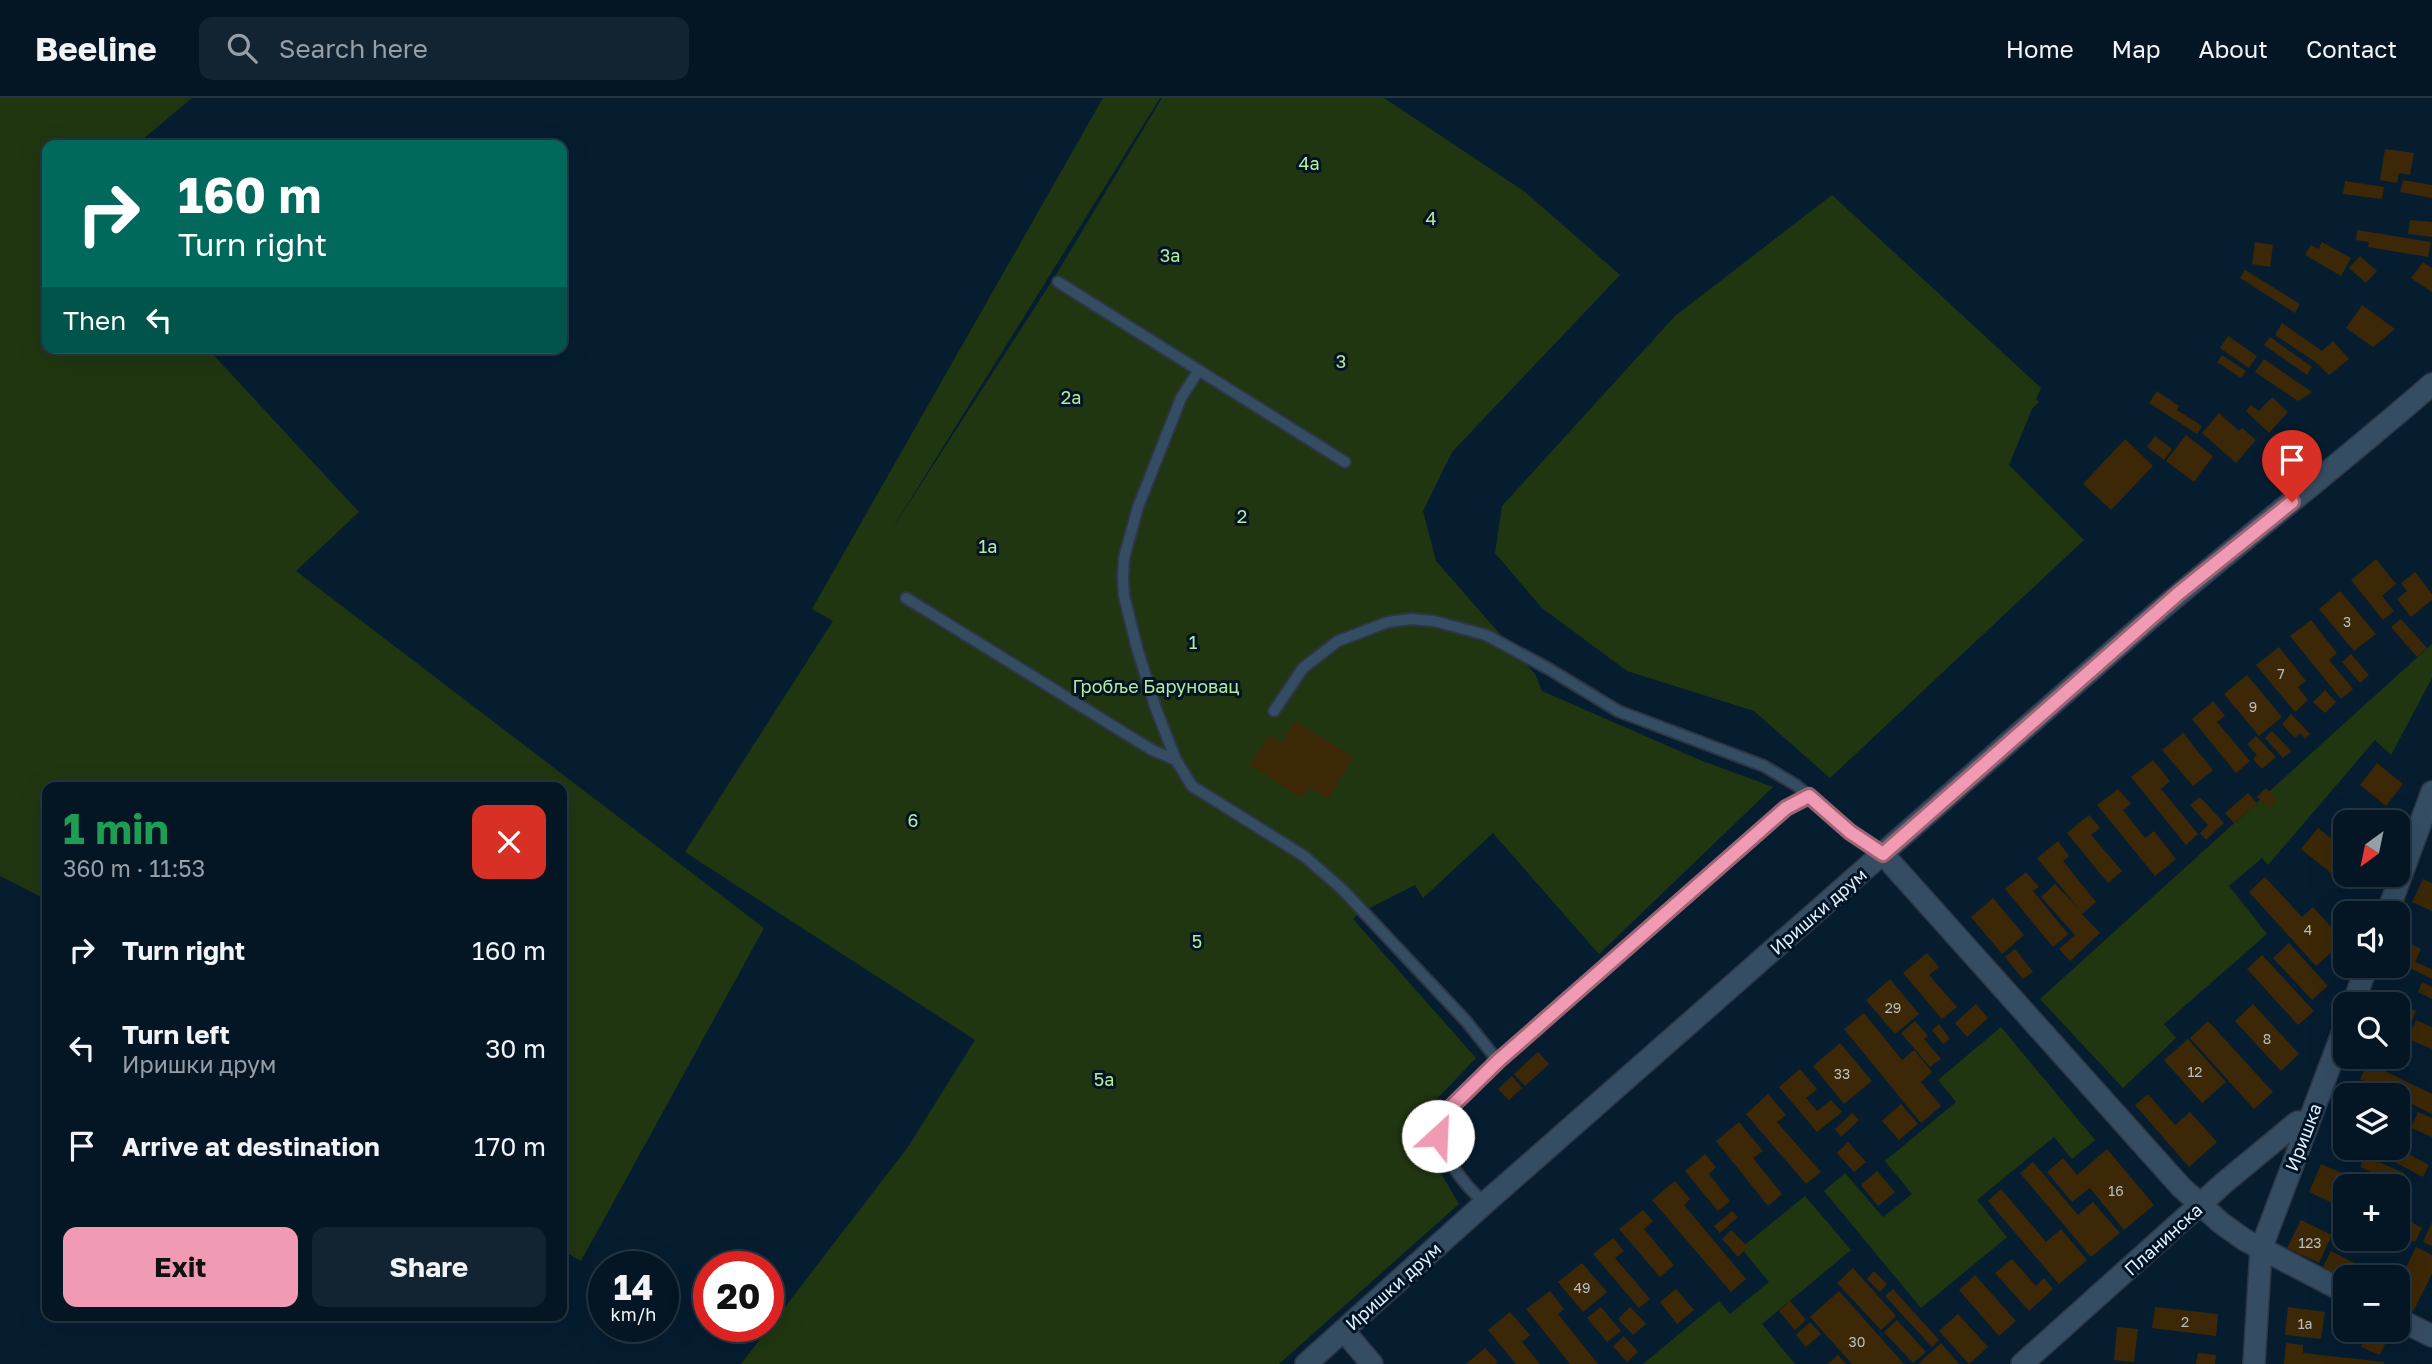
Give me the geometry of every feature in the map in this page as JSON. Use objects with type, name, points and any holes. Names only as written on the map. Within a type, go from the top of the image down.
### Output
[{"type":"street","name":"Иришки друм","points":[[1307,1364],[1485,1203],[2188,585],[2369,439],[2432,384]]},
{"type":"street","points":[[2392,901],[2432,792]]},
{"type":"street","points":[[1883,854],[2181,1187],[2231,1230],[2261,1249],[2333,1286]]},
{"type":"street","name":"Иришка","points":[[2254,1364],[2261,1249],[2333,1058]]},
{"type":"street","name":"Планинска","points":[[2022,1364],[2295,1124],[2298,1122],[2308,1125]]},
{"type":"street","points":[[2410,1325],[2432,1336]]},
{"type":"street","points":[[1344,1331],[1372,1364]]},
{"type":"lane","points":[[1058,282],[1345,462]]},
{"type":"lane","points":[[1199,370],[1181,398],[1138,506],[1124,558],[1124,596],[1137,648],[1176,760],[1192,786],[1304,856],[1342,889],[1466,1021],[1498,1061]]},
{"type":"lane","points":[[906,598],[1152,750],[1176,760]]},
{"type":"lane","points":[[1274,711],[1303,668],[1338,641],[1388,622],[1412,619],[1434,621],[1486,635],[1618,711],[1764,766],[1797,785],[1850,832],[1883,854]]},
{"type":"lane","points":[[1485,1203],[1476,1196],[1442,1148],[1438,1136],[1441,1120],[1451,1107],[1498,1061],[1786,808],[1809,796]]},
{"type":"green space","points":[[0,98],[192,98],[142,140],[42,140],[42,354],[213,354],[359,512],[296,571],[764,928],[581,1261],[567,1253],[567,782],[42,782],[42,897],[0,876]]},
{"type":"green space","name":"Гробље Баруновац","points":[[1103,98],[1160,98],[887,537],[1057,273],[1162,98],[1384,98],[1525,192],[1620,275],[1452,452],[1423,511],[1436,561],[1535,674],[1542,691],[1700,760],[1773,787],[1599,954],[1493,833],[1423,898],[1415,885],[1353,919],[1476,1058],[1430,1106],[1420,1138],[1459,1204],[1279,1364],[741,1364],[758,1342],[784,1342],[784,1308],[908,1147],[975,1040],[685,852],[833,621],[812,609]]},
{"type":"green space","points":[[1832,195],[2041,388],[2036,399],[2039,402],[2032,409],[2009,465],[2084,540],[1830,778],[1754,711],[1627,671],[1542,608],[1495,553],[1502,506],[1675,316]]},
{"type":"green space","points":[[2432,644],[2432,678],[2391,755],[2375,740],[2268,865],[2262,858],[2229,886],[2267,934],[2164,1024],[2176,1038],[2123,1088],[2040,999]]},
{"type":"green space","points":[[2001,1027],[2095,1140],[2072,1159],[2054,1137],[1977,1200],[2007,1237],[1921,1308],[1824,1191],[1845,1173],[1883,1217],[1912,1194],[1885,1161],[1956,1102],[1938,1080]]},
{"type":"green space","points":[[1805,1196],[1851,1250],[1762,1324],[1795,1364],[1643,1364],[1719,1301],[1730,1314],[1769,1282],[1741,1248]]},
{"type":"building","points":[[2385,149],[2414,153],[2410,175],[2399,173],[2397,183],[2380,180]]},
{"type":"building","points":[[2403,180],[2432,185],[2432,198],[2400,192]]},
{"type":"building","points":[[2345,181],[2384,187],[2382,199],[2343,194]]},
{"type":"building","points":[[2410,220],[2432,222],[2432,237],[2408,234]]},
{"type":"building","points":[[2357,230],[2431,242],[2428,257],[2368,247],[2369,242],[2356,240]]},
{"type":"building","points":[[2255,242],[2273,245],[2270,267],[2252,264]]},
{"type":"building","points":[[2322,242],[2351,258],[2341,276],[2305,255],[2311,245],[2318,249]]},
{"type":"building","points":[[2360,256],[2377,271],[2366,283],[2349,268]]},
{"type":"building","points":[[2423,262],[2432,268],[2432,292],[2411,278]]},
{"type":"building","points":[[2245,270],[2300,304],[2295,313],[2240,278]]},
{"type":"building","points":[[2362,305],[2395,329],[2373,347],[2346,328]]},
{"type":"building","points":[[2282,323],[2322,351],[2333,341],[2349,359],[2329,375],[2314,361],[2275,335]]},
{"type":"building","points":[[2228,336],[2257,356],[2249,368],[2220,348]]},
{"type":"building","points":[[2270,337],[2312,367],[2307,375],[2264,345]]},
{"type":"building","points":[[2222,355],[2246,371],[2241,378],[2217,362]]},
{"type":"building","points":[[2264,359],[2312,392],[2298,401],[2255,372]]},
{"type":"building","points":[[2157,391],[2179,406],[2177,410],[2202,426],[2197,434],[2149,403]]},
{"type":"building","points":[[2272,397],[2288,412],[2269,433],[2246,411],[2251,405],[2259,411]]},
{"type":"building","points":[[2219,413],[2239,431],[2242,428],[2256,440],[2236,463],[2202,433]]},
{"type":"building","points":[[2186,435],[2213,456],[2194,482],[2166,461]]},
{"type":"building","points":[[2155,436],[2172,449],[2164,460],[2147,447]]},
{"type":"building","points":[[2125,439],[2153,466],[2111,510],[2083,484]]},
{"type":"building","points":[[2376,559],[2396,584],[2382,596],[2394,611],[2383,620],[2351,580]]},
{"type":"building","points":[[2415,572],[2432,594],[2432,600],[2411,617],[2397,599],[2407,591],[2401,583]]},
{"type":"building","points":[[2340,591],[2376,634],[2354,651],[2319,609]]},
{"type":"building","points":[[2401,619],[2427,648],[2417,657],[2391,627]]},
{"type":"building","points":[[2311,620],[2337,653],[2329,660],[2353,689],[2341,699],[2290,636]]},
{"type":"building","points":[[2279,647],[2306,681],[2298,687],[2308,700],[2295,712],[2256,665]]},
{"type":"building","points":[[2351,654],[2369,675],[2360,683],[2342,662]]},
{"type":"building","points":[[2247,675],[2282,717],[2259,736],[2224,694]]},
{"type":"building","points":[[2325,690],[2336,702],[2325,713],[2313,702]]},
{"type":"building","points":[[2213,701],[2225,716],[2217,722],[2250,761],[2236,773],[2192,719]]},
{"type":"building","points":[[2291,714],[2310,734],[2305,739],[2300,733],[2295,738],[2282,724]]},
{"type":"building","points":[[1295,721],[1353,757],[1328,799],[1309,787],[1302,798],[1250,765],[1269,735],[1282,743]]},
{"type":"building","points":[[2272,731],[2291,751],[2283,758],[2265,738]]},
{"type":"building","points":[[2183,733],[2213,770],[2193,786],[2162,750]]},
{"type":"building","points":[[2256,736],[2276,757],[2262,769],[2253,759],[2257,755],[2247,744]]},
{"type":"building","points":[[2153,760],[2170,781],[2161,789],[2198,834],[2186,845],[2131,777]]},
{"type":"building","points":[[2377,763],[2403,784],[2386,806],[2360,785]]},
{"type":"building","points":[[2266,788],[2278,800],[2269,809],[2257,797]]},
{"type":"building","points":[[2118,789],[2131,804],[2123,810],[2145,838],[2154,831],[2176,859],[2155,876],[2097,805]]},
{"type":"building","points":[[2248,793],[2257,803],[2234,823],[2225,813]]},
{"type":"building","points":[[2200,797],[2224,823],[2206,840],[2200,833],[2208,825],[2190,805]]},
{"type":"building","points":[[2089,815],[2100,828],[2091,835],[2122,871],[2108,883],[2067,833]]},
{"type":"building","points":[[2318,828],[2333,840],[2333,875],[2301,849]]},
{"type":"building","points":[[2058,841],[2069,856],[2063,861],[2096,902],[2082,914],[2100,933],[2070,961],[2059,949],[2075,935],[2041,897],[2055,884],[2080,910],[2037,858]]},
{"type":"building","points":[[2026,872],[2039,887],[2033,891],[2068,934],[2053,947],[2005,889]]},
{"type":"building","points":[[2265,877],[2302,917],[2313,907],[2333,929],[2333,951],[2316,966],[2249,892]]},
{"type":"building","points":[[2423,879],[2432,883],[2432,911],[2412,902]]},
{"type":"building","points":[[1993,898],[2024,935],[2002,954],[1971,917]]},
{"type":"building","points":[[2289,943],[2328,986],[2312,1000],[2273,958]]},
{"type":"building","points":[[2410,944],[2421,949],[2415,962],[2432,969],[2432,979],[2410,968]]},
{"type":"building","points":[[2015,949],[2033,972],[2023,979],[2005,957]]},
{"type":"building","points":[[1927,953],[1939,967],[1929,975],[1957,1007],[1942,1019],[1903,973]]},
{"type":"building","points":[[2262,955],[2314,1011],[2298,1025],[2247,969]]},
{"type":"building","points":[[1890,979],[1919,1014],[1895,1034],[1866,1000]]},
{"type":"building","points":[[2422,982],[2432,987],[2432,999],[2418,992]]},
{"type":"building","points":[[1976,1004],[1988,1018],[1967,1037],[1955,1023]]},
{"type":"building","points":[[2253,1004],[2299,1054],[2281,1071],[2235,1021]]},
{"type":"building","points":[[2410,1009],[2416,1011],[2410,1026]]},
{"type":"building","points":[[1864,1013],[1902,1060],[1914,1050],[1932,1072],[1921,1082],[1941,1106],[1921,1123],[1844,1029]]},
{"type":"building","points":[[2416,1020],[2432,1027],[2432,1049],[2410,1040]]},
{"type":"building","points":[[1915,1021],[1928,1036],[1924,1039],[1941,1059],[1930,1067],[1901,1033]]},
{"type":"building","points":[[2208,1021],[2273,1092],[2254,1109],[2190,1038]]},
{"type":"building","points":[[1939,1024],[1950,1039],[1943,1044],[1932,1030]]},
{"type":"building","points":[[2188,1039],[2226,1082],[2202,1103],[2164,1060]]},
{"type":"building","points":[[1840,1043],[1872,1081],[1844,1104],[1813,1066]]},
{"type":"building","points":[[1538,1052],[1549,1064],[1525,1086],[1514,1074]]},
{"type":"building","points":[[1800,1069],[1817,1089],[1806,1098],[1817,1111],[1831,1100],[1842,1112],[1817,1132],[1779,1087]]},
{"type":"building","points":[[2365,1069],[2380,1069],[2409,1083],[2368,1083],[2360,1079]]},
{"type":"building","points":[[1512,1076],[1522,1088],[1509,1100],[1498,1089]]},
{"type":"building","points":[[2410,1083],[2432,1094],[2432,1114],[2410,1103]]},
{"type":"building","points":[[1768,1094],[1786,1115],[1777,1122],[1821,1172],[1806,1184],[1746,1114]]},
{"type":"building","points":[[2148,1094],[2175,1125],[2190,1112],[2217,1142],[2189,1167],[2135,1105]]},
{"type":"building","points":[[1901,1104],[1918,1124],[1899,1140],[1882,1121]]},
{"type":"building","points":[[2418,1112],[2432,1118],[2432,1137],[2411,1128]]},
{"type":"building","points":[[1852,1113],[1859,1120],[1841,1137],[1835,1129]]},
{"type":"building","points":[[1739,1122],[1763,1151],[1753,1158],[1782,1194],[1768,1206],[1716,1141]]},
{"type":"building","points":[[1848,1142],[1866,1162],[1854,1172],[1837,1153]]},
{"type":"building","points":[[2107,1149],[2154,1205],[2124,1230],[2090,1188],[2072,1202],[2047,1172],[2063,1158],[2077,1175]]},
{"type":"building","points":[[1705,1154],[1716,1167],[1709,1174],[1730,1201],[1718,1211],[1685,1171]]},
{"type":"building","points":[[2410,1155],[2429,1165],[2423,1177],[2391,1160],[2410,1160]]},
{"type":"building","points":[[2363,1160],[2374,1160],[2404,1173],[2376,1174],[2360,1167]]},
{"type":"building","points":[[2033,1162],[2078,1215],[2093,1202],[2120,1233],[2091,1257],[2020,1173]]},
{"type":"building","points":[[2321,1164],[2344,1174],[2333,1174],[2333,1203],[2309,1192]]},
{"type":"building","points":[[1877,1171],[1895,1192],[1878,1206],[1861,1185]]},
{"type":"building","points":[[1675,1181],[1690,1199],[1684,1205],[1746,1279],[1731,1292],[1652,1200]]},
{"type":"building","points":[[2001,1189],[2046,1242],[2061,1229],[2087,1260],[2059,1284],[1988,1201]]},
{"type":"building","points":[[1643,1210],[1653,1221],[1644,1229],[1674,1265],[1660,1277],[1619,1229]]},
{"type":"building","points":[[1732,1211],[1738,1217],[1720,1233],[1714,1226]]},
{"type":"building","points":[[2301,1220],[2332,1235],[2319,1263],[2287,1248]]},
{"type":"building","points":[[2410,1222],[2422,1228],[2415,1242],[2410,1240]]},
{"type":"building","points":[[2432,1222],[2432,1246],[2423,1242]]},
{"type":"building","points":[[1731,1230],[1748,1247],[1738,1257],[1722,1239]]},
{"type":"building","points":[[1613,1238],[1624,1251],[1615,1258],[1650,1299],[1639,1308],[1593,1254]]},
{"type":"building","points":[[2416,1247],[2432,1255],[2432,1274],[2413,1312],[2410,1311],[2410,1265],[2407,1265]]},
{"type":"building","points":[[2331,1251],[2358,1265],[2333,1265],[2333,1272],[2323,1267]]},
{"type":"building","points":[[2012,1259],[2036,1286],[2044,1278],[2053,1289],[2029,1311],[1995,1273]]},
{"type":"building","points":[[1582,1263],[1607,1292],[1583,1312],[1558,1282]]},
{"type":"building","points":[[1853,1268],[1896,1316],[1881,1330],[1837,1283]]},
{"type":"building","points":[[1874,1271],[1887,1284],[1880,1292],[1867,1279]]},
{"type":"building","points":[[1975,1275],[2016,1321],[1999,1336],[1959,1290]]},
{"type":"building","points":[[1676,1289],[1694,1310],[1677,1324],[1660,1302]]},
{"type":"building","points":[[1893,1289],[1939,1340],[1932,1347],[1885,1296]]},
{"type":"building","points":[[1550,1291],[1564,1309],[1558,1314],[1598,1364],[1570,1364],[1526,1309]]},
{"type":"building","points":[[1839,1291],[1904,1364],[1852,1364],[1810,1317]]},
{"type":"building","points":[[1790,1301],[1806,1320],[1795,1330],[1779,1311]]},
{"type":"building","points":[[1601,1307],[1621,1331],[1607,1342],[1587,1318]]},
{"type":"building","points":[[1630,1307],[1646,1324],[1633,1335],[1618,1319]]},
{"type":"building","points":[[2155,1307],[2218,1314],[2216,1336],[2152,1328]]},
{"type":"building","points":[[2288,1307],[2325,1312],[2321,1339],[2285,1335]]},
{"type":"building","points":[[1510,1312],[1530,1335],[1522,1342],[1540,1364],[1516,1364],[1488,1330]]},
{"type":"building","points":[[1958,1314],[1988,1347],[1969,1364],[1939,1331]]},
{"type":"building","points":[[1897,1320],[1926,1352],[1913,1363],[1884,1332]]},
{"type":"building","points":[[1810,1322],[1821,1334],[1806,1347],[1796,1335]]},
{"type":"building","points":[[2117,1327],[2138,1329],[2134,1362],[2114,1360]]},
{"type":"building","points":[[1624,1336],[1638,1352],[1627,1362],[1613,1346]]},
{"type":"building","points":[[2363,1342],[2385,1344],[2380,1355],[2361,1347]]},
{"type":"building","points":[[1941,1343],[1959,1364],[1918,1364]]},
{"type":"building","points":[[2286,1343],[2303,1345],[2303,1353],[2384,1364],[2284,1364]]},
{"type":"building","points":[[1485,1348],[1498,1362],[1466,1364]]},
{"type":"building","points":[[2198,1353],[2216,1355],[2215,1364],[2196,1364]]},
{"type":"building","points":[[1838,1355],[1846,1364],[1828,1364]]},
{"type":"route","points":[[1438,1136],[1441,1120],[1451,1107],[1498,1061],[1786,808],[1809,796],[1850,832],[1883,854],[2197,577],[2292,502]]},
{"type":"park label","name":"4a","points":[[1309,163]]},
{"type":"park label","name":"4","points":[[1431,218]]},
{"type":"park label","name":"3a","points":[[1170,255]]},
{"type":"park label","name":"3","points":[[1341,361]]},
{"type":"park label","name":"2a","points":[[1071,397]]},
{"type":"park label","name":"2","points":[[1242,516]]},
{"type":"park label","name":"1a","points":[[988,546]]},
{"type":"park label","name":"1","points":[[1193,642]]},
{"type":"park label","name":"6","points":[[913,820]]},
{"type":"park label","name":"5","points":[[1197,941]]},
{"type":"park label","name":"5a","points":[[1104,1079]]}]
